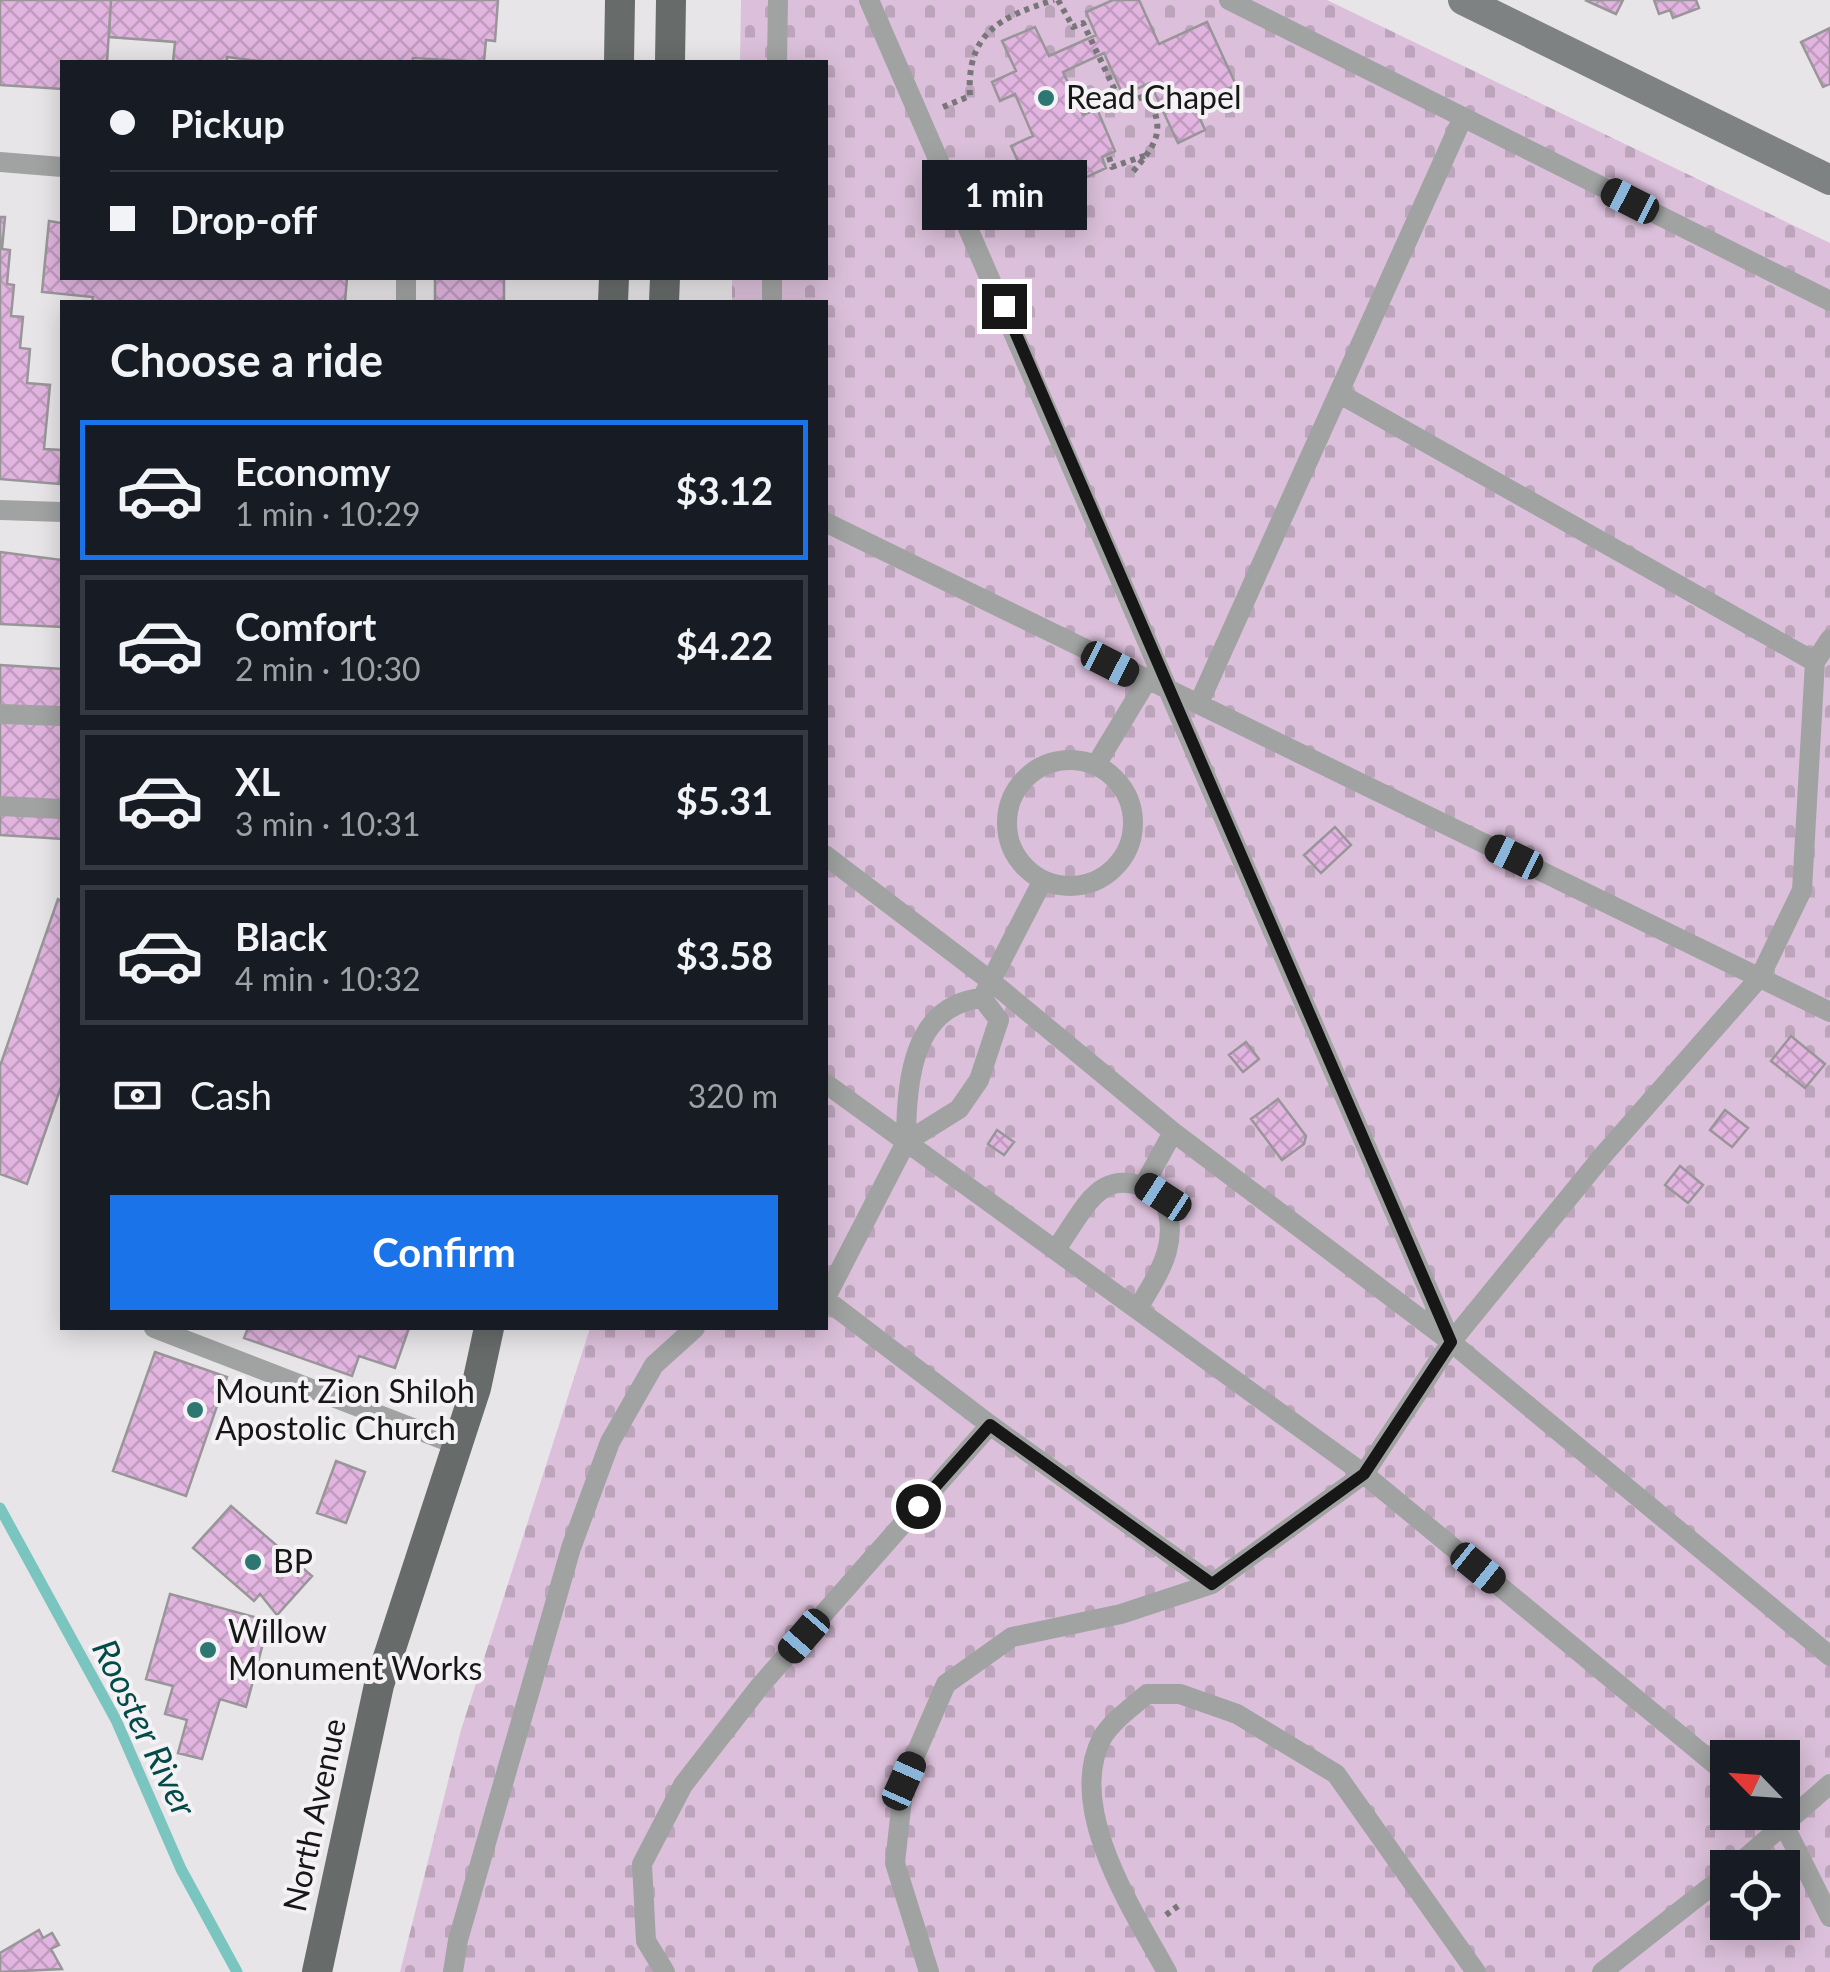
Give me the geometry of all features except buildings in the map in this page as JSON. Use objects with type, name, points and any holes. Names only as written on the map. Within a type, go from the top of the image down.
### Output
[{"type":"main road","points":[[619,60],[620,0]]},
{"type":"main road","points":[[670,60],[671,0]]},
{"type":"main road","points":[[1463,0],[1830,180]]},
{"type":"main road","name":"North Avenue","points":[[318,1972],[379,1684],[476,1388],[489,1330]]},
{"type":"main road","name":"North Avenue","points":[[476,1388],[507,1330]]},
{"type":"lane","points":[[777,60],[778,0]]},
{"type":"lane","points":[[870,0],[1451,1342]]},
{"type":"lane","points":[[1229,0],[1830,301]]},
{"type":"lane","points":[[1198,703],[1463,117]]},
{"type":"lane","points":[[0,162],[60,167]]},
{"type":"lane","points":[[1340,394],[1815,662]]},
{"type":"lane","points":[[0,510],[60,512]]},
{"type":"lane","points":[[828,523],[1146,682],[1198,703],[1830,1012]]},
{"type":"lane","points":[[929,1972],[896,1863],[904,1781],[946,1684],[1012,1637],[1121,1614],[1212,1584],[1364,1474],[1451,1342],[1605,1153],[1760,976],[1802,890],[1815,662],[1830,638]]},
{"type":"lane","points":[[1096,766],[1146,682]]},
{"type":"lane","points":[[0,714],[60,716]]},
{"type":"lane","points":[[1058,761],[1096,766],[1125,792],[1132,811],[1128,850],[1101,879],[1082,885],[1043,880],[1015,854],[1008,816],[1014,797],[1024,780],[1058,761]]},
{"type":"lane","points":[[0,806],[60,809]]},
{"type":"lane","points":[[828,858],[987,990],[1451,1342],[1830,1656]]},
{"type":"lane","points":[[828,1293],[906,1142],[908,1076],[917,1048],[939,1015],[960,1000],[987,990],[1043,880]]},
{"type":"lane","points":[[906,1142],[960,1108],[979,1080],[999,1020],[987,990]]},
{"type":"lane","points":[[828,1085],[1364,1474],[1710,1760]]},
{"type":"lane","points":[[1144,1185],[1174,1132]]},
{"type":"lane","points":[[1057,1248],[1094,1194],[1107,1184],[1126,1180],[1163,1197],[1172,1218],[1171,1244],[1138,1308]]},
{"type":"lane","points":[[828,1301],[990,1425],[1212,1584]]},
{"type":"lane","points":[[159,1330],[457,1445]]},
{"type":"lane","points":[[453,1972],[458,1940],[571,1548],[610,1442],[654,1365],[693,1330]]},
{"type":"lane","points":[[665,1972],[646,1941],[642,1864],[683,1785],[760,1686],[990,1425]]},
{"type":"lane","points":[[1167,1972],[1120,1888],[1092,1806],[1102,1739],[1146,1694],[1180,1694],[1237,1714],[1336,1774],[1476,1972]]},
{"type":"lane","points":[[1800,1813],[1830,1784]]},
{"type":"lane","points":[[1757,1850],[1782,1830]]},
{"type":"lane","points":[[1787,1830],[1830,1917]]},
{"type":"lane","points":[[1602,1972],[1710,1887]]},
{"type":"path","points":[[920,117],[970,96],[968,70],[974,50],[994,25],[1056,0],[1072,27],[1084,24],[1122,105],[1147,95],[1159,117],[1157,138],[1131,174]]},
{"type":"path","points":[[1109,158],[1112,167],[1148,154]]},
{"type":"green space","points":[[741,0],[1327,0],[1830,243],[1830,1972],[400,1972],[461,1730],[589,1330],[828,1330],[828,300],[732,300],[732,280],[828,280],[828,60],[740,60]]},
{"type":"waterway","name":"Rooster River","points":[[0,1508],[116,1720],[181,1869],[237,1972]]},
{"type":"place","name":"Read Chapel","points":[[1046,98]]},
{"type":"place","name":"Mount Zion Shiloh Apostolic Church","points":[[195,1410]]},
{"type":"place","name":"BP","points":[[253,1562]]},
{"type":"place","name":"Willow Monument Works","points":[[208,1650]]},
{"type":"route","points":[[918,1506],[990,1425],[1212,1584],[1364,1474],[1451,1342],[1004,306]]}]
